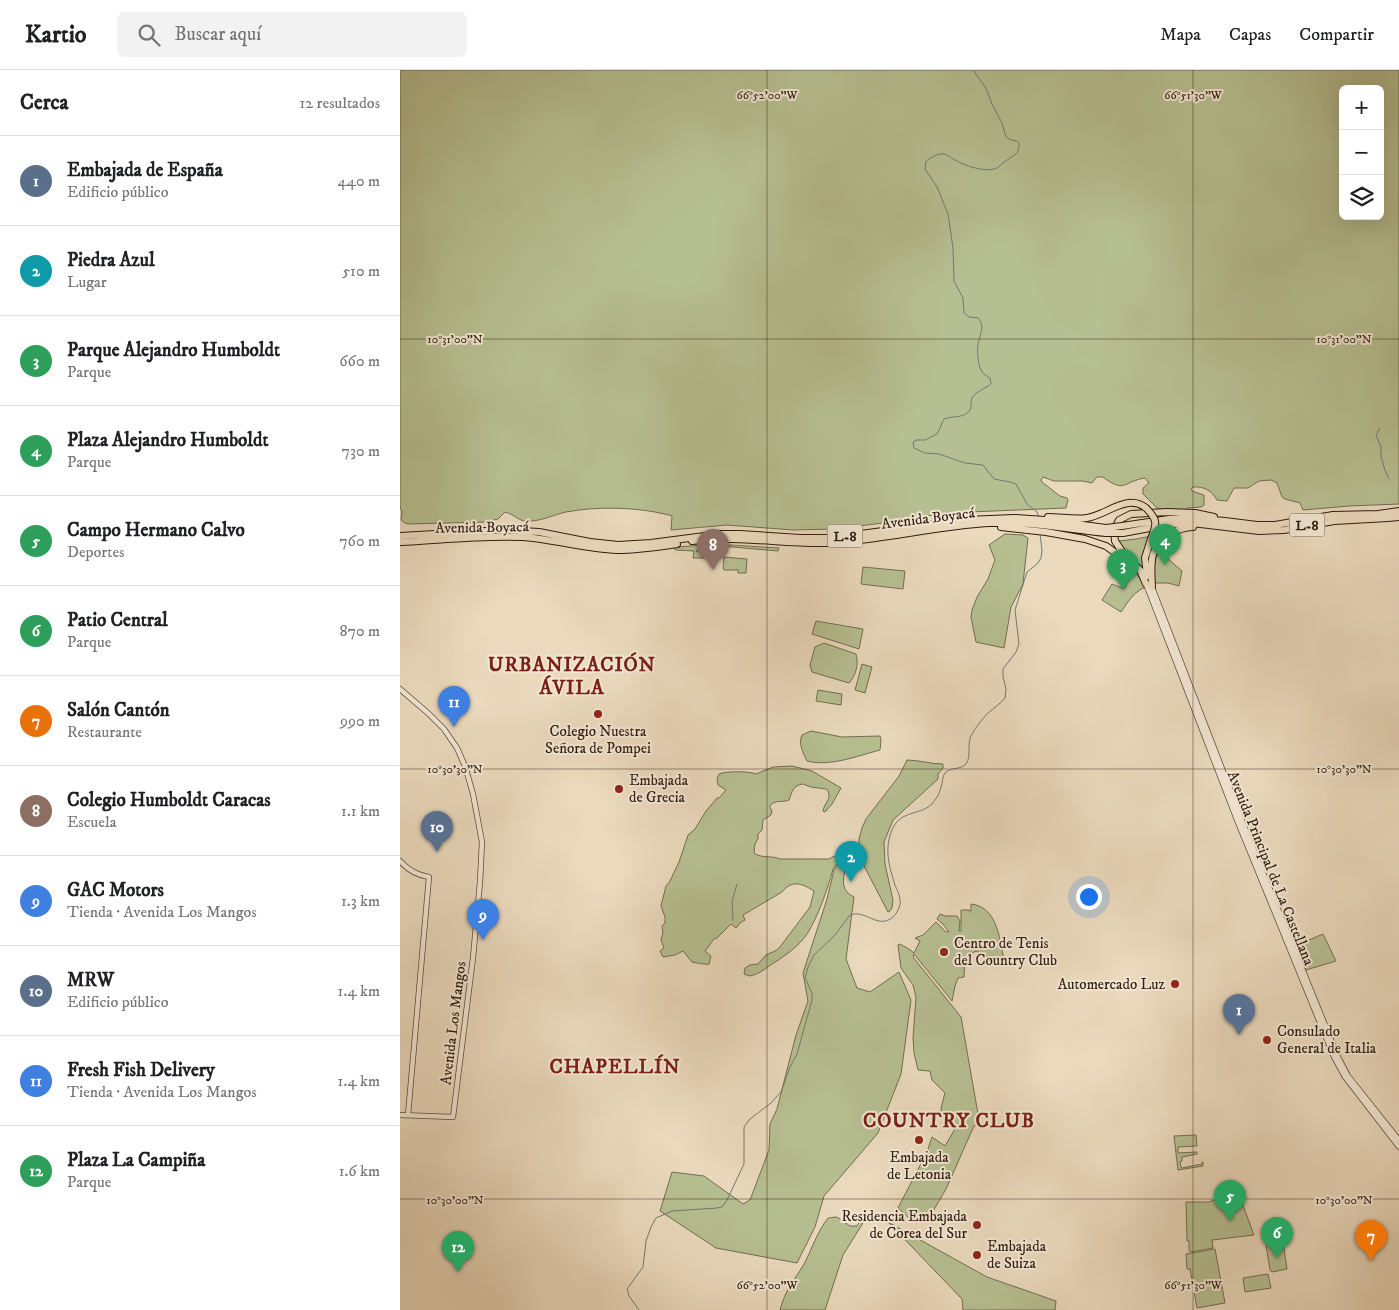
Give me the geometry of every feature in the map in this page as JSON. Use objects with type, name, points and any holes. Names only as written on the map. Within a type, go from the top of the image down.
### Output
[{"type":"highway","points":[[1030,523],[1046,524],[1088,518],[1130,502],[1140,504],[1152,514],[1156,523],[1146,551],[1145,563],[1149,586]]},
{"type":"highway","name":"L-8","points":[[1122,530],[1169,519],[1190,518],[1257,526],[1275,525],[1333,515],[1378,514],[1399,511]]},
{"type":"highway","points":[[1149,586],[1140,569],[1123,553],[1115,540],[1114,530],[1120,520],[1131,514],[1183,512],[1204,514],[1218,517],[1225,521]]},
{"type":"highway","name":"L-8","points":[[1030,523],[1106,530],[1192,523],[1260,531],[1284,530],[1334,520],[1399,516]]},
{"type":"highway","name":"Avenida Boyacá","points":[[400,536],[503,530],[539,532],[590,542],[618,545],[652,543],[720,534],[830,538],[959,521],[1019,518],[1030,523]]},
{"type":"highway","name":"Avenida Boyacá","points":[[400,542],[503,536],[616,550],[651,548],[722,539],[827,543],[970,525],[995,523],[1004,528],[1030,523]]},
{"type":"highway","points":[[1046,524],[1106,546],[1134,567],[1149,586]]},
{"type":"highway","points":[[1149,586],[1153,552],[1160,542],[1180,529],[1209,525]]},
{"type":"street","name":"Avenida Principal de La Castellana","points":[[1149,586],[1338,1057],[1348,1076],[1399,1140]]},
{"type":"street","name":"Avenida Principal de La Castellana","points":[[1149,586],[1241,828],[1334,1057],[1351,1086],[1399,1147]]},
{"type":"street","name":"Avenida Los Mangos","points":[[400,689],[429,714],[457,748],[465,766],[473,794],[482,842],[474,958],[453,1117],[408,1115]]},
{"type":"street","points":[[400,861],[411,872],[429,877],[408,1115],[400,1115]]},
{"type":"green space","points":[[400,70],[1399,70],[1399,504],[1303,510],[1300,503],[1282,497],[1277,483],[1271,480],[1259,481],[1248,488],[1234,488],[1227,501],[1217,500],[1213,494],[1204,488],[1193,487],[1192,491],[1204,495],[1204,505],[1187,508],[1182,514],[1157,508],[1143,494],[1143,488],[1149,483],[1145,478],[1120,486],[1103,477],[1097,477],[1092,483],[1083,481],[1054,481],[1043,477],[1042,482],[1060,496],[1067,498],[1066,508],[946,513],[834,529],[793,530],[727,525],[671,530],[672,516],[644,510],[618,508],[578,510],[531,521],[522,520],[505,512],[498,519],[486,522],[408,524],[401,520],[402,512],[400,507]]},
{"type":"green space","points":[[1005,534],[1023,535],[1028,538],[1023,584],[1011,607],[1004,648],[976,642],[971,617],[977,597],[988,579],[995,560],[989,545]]},
{"type":"green space","points":[[1152,536],[1145,573],[1126,553],[1119,541]]},
{"type":"green space","points":[[715,544],[779,548],[778,551],[721,546],[717,550],[696,551],[705,552],[704,558],[693,558],[694,551],[676,550],[673,548]]},
{"type":"green space","points":[[1159,551],[1182,571],[1179,586],[1168,583],[1154,583],[1154,567]]},
{"type":"green space","points":[[724,557],[747,559],[746,573],[738,573],[738,570],[724,570]]},
{"type":"green space","points":[[863,567],[905,571],[903,589],[861,584]]},
{"type":"green space","points":[[1134,571],[1146,587],[1135,594],[1121,612],[1102,600],[1112,584],[1124,589]]},
{"type":"green space","points":[[816,621],[863,629],[859,649],[812,634]]},
{"type":"green space","points":[[824,643],[856,654],[856,669],[849,683],[812,672],[810,665],[815,647]]},
{"type":"green space","points":[[862,664],[872,667],[865,693],[855,690]]},
{"type":"green space","points":[[818,690],[842,694],[841,705],[816,701]]},
{"type":"green space","points":[[811,731],[842,737],[880,736],[880,750],[834,762],[807,761],[802,748],[801,738],[802,735]]},
{"type":"green space","points":[[907,760],[943,764],[943,768],[938,774],[938,779],[893,820],[884,842],[885,864],[893,900],[892,908],[888,912],[862,862],[859,851],[859,839],[866,819],[899,776]]},
{"type":"green space","points":[[792,766],[812,771],[841,788],[825,812],[823,811],[829,796],[828,791],[803,784],[795,787],[789,800],[772,804],[770,806],[772,810],[771,815],[763,820],[762,830],[758,834],[754,853],[780,859],[829,859],[837,855],[851,853],[854,855],[853,860],[837,864],[833,869],[822,902],[807,934],[800,943],[782,958],[761,972],[749,976],[744,974],[745,968],[758,964],[766,955],[780,947],[810,907],[814,891],[806,886],[794,884],[743,915],[745,920],[736,928],[731,924],[714,939],[705,951],[711,956],[709,964],[692,962],[683,951],[675,955],[663,957],[660,951],[664,948],[661,940],[665,917],[661,906],[666,886],[679,862],[688,835],[695,829],[706,811],[726,790],[718,785],[717,779],[719,774],[726,772],[749,772],[756,774],[773,767]]},
{"type":"green space","points":[[847,862],[844,885],[847,892],[854,897],[846,959],[857,988],[870,992],[899,972],[911,1000],[901,1074],[878,1133],[824,1196],[815,1227],[797,1263],[716,1248],[660,1211],[672,1172],[704,1176],[743,1204],[750,1200],[769,1150],[770,1124],[777,1109],[796,1035],[808,1001],[803,973],[827,899],[834,870],[838,865]]},
{"type":"green space","points":[[971,904],[980,907],[993,919],[997,927],[1005,965],[976,951],[965,957],[964,977],[958,978],[952,1001],[914,954],[913,957],[961,1017],[980,1125],[974,1126],[946,1189],[928,1220],[909,1218],[898,1208],[927,1152],[932,1137],[945,1146],[955,1129],[941,1113],[945,1093],[932,1080],[930,1071],[918,1070],[913,1038],[916,997],[913,985],[901,968],[898,945],[900,944],[914,953],[920,941],[915,938],[923,935],[936,922],[946,932],[949,932],[937,919],[940,914],[957,916],[960,921],[959,931],[961,931],[961,910],[971,911]]},
{"type":"green space","points":[[1323,934],[1336,961],[1306,970],[1297,945]]},
{"type":"green space","points":[[1196,1135],[1197,1146],[1178,1147],[1178,1153],[1197,1152],[1197,1154],[1182,1157],[1181,1167],[1202,1164],[1202,1162],[1203,1166],[1178,1170],[1174,1136]]},
{"type":"green space","points":[[1238,1192],[1254,1235],[1212,1240],[1213,1248],[1189,1251],[1186,1202],[1209,1202]]},
{"type":"green space","points":[[837,1217],[850,1226],[857,1226],[860,1221],[863,1223],[843,1255],[825,1310],[780,1310],[787,1291],[804,1264],[824,1223],[828,1218]]},
{"type":"green space","points":[[888,1222],[987,1277],[1056,1301],[1055,1310],[963,1310],[962,1299]]},
{"type":"green space","points":[[1283,1242],[1287,1269],[1272,1272],[1270,1270],[1266,1245]]},
{"type":"green space","points":[[1215,1249],[1225,1303],[1197,1308],[1190,1269],[1187,1269],[1186,1254]]},
{"type":"green space","points":[[1268,1274],[1271,1288],[1245,1292],[1243,1278]]},
{"type":"waterway","points":[[973,70],[986,88],[1002,123],[1006,137],[1019,143],[1017,152],[997,168],[990,170],[970,167],[941,154],[926,161],[925,169],[937,187],[948,214],[953,248],[954,281],[963,298],[964,313],[969,317],[978,318],[982,324],[978,361],[982,371],[990,378],[991,384],[972,398],[970,410],[967,413],[962,416],[944,419],[937,434],[925,440],[913,442],[914,448],[925,453],[939,454],[965,463],[983,465],[994,479],[1016,484],[1027,504],[1037,512],[1039,518]]},
{"type":"waterway","points":[[1380,428],[1376,435],[1389,479]]},
{"type":"waterway","points":[[639,1310],[629,1296],[627,1289],[643,1267],[646,1241],[656,1218],[672,1211],[722,1207],[744,1164],[744,1127],[750,1119],[771,1103],[781,1092],[797,1054],[812,1000],[812,993],[805,978],[814,955],[835,935],[850,915],[856,914],[882,921],[888,920],[896,914],[900,905],[900,898],[888,858],[888,844],[892,830],[900,819],[932,804],[940,791],[945,773],[964,766],[968,761],[969,741],[981,720],[1005,698],[1006,689],[1003,669],[1016,652],[1019,644],[1015,610],[1027,572],[1041,558],[1040,534]]},
{"type":"waterway","points":[[733,920],[732,901],[737,884]]},
{"type":"place","name":"Plaza Alejandro Humboldt","points":[[1165,565]]},
{"type":"place","name":"Colegio Humboldt Caracas","points":[[713,570]]},
{"type":"place","name":"Parque Alejandro Humboldt","points":[[1123,590]]},
{"type":"place","name":"Colegio Nuestra Señora de Pompei","points":[[598,714]]},
{"type":"place","name":"Fresh Fish Delivery","points":[[454,727]]},
{"type":"place","name":"Embajada de Grecia","points":[[619,789]]},
{"type":"place","name":"MRW","points":[[437,852]]},
{"type":"place","name":"Piedra Azul","points":[[851,882]]},
{"type":"place","name":"GAC Motors","points":[[483,940]]},
{"type":"place","name":"Centro de Tenis del Country Club","points":[[944,952]]},
{"type":"place","name":"Automercado Luz","points":[[1175,984]]},
{"type":"place","name":"Embajada de España","points":[[1239,1035]]},
{"type":"place","name":"Consulado General de Italia","points":[[1267,1040]]},
{"type":"place","name":"Embajada de Letonia","points":[[919,1140]]},
{"type":"place","name":"Campo Hermano Calvo","points":[[1230,1221]]},
{"type":"place","name":"Residencia Embajada de Corea del Sur","points":[[977,1225]]},
{"type":"place","name":"Embajada de Suiza","points":[[977,1255]]},
{"type":"place","name":"Patio Central","points":[[1277,1258]]},
{"type":"place","name":"Salón Cantón","points":[[1371,1261]]},
{"type":"place","name":"Plaza La Campiña","points":[[458,1272]]},
{"type":"district","name":"URBANIZACIÓN ÁVILA","points":[[572,676]]},
{"type":"district","name":"CHAPELLÍN","points":[[615,1066]]},
{"type":"district","name":"COUNTRY CLUB","points":[[949,1120]]}]
